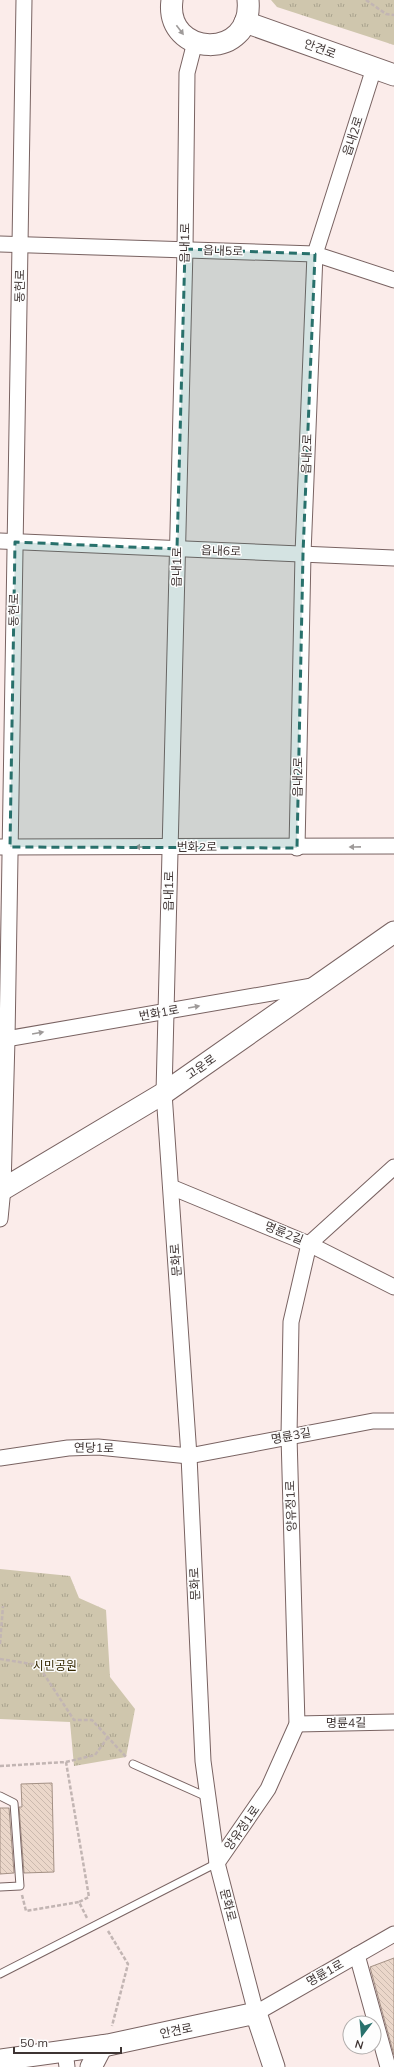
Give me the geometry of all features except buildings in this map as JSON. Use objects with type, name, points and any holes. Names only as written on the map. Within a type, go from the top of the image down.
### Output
[{"type":"street","name":"동헌로","points":[[0,1220],[2,1189],[5,847],[15,542],[24,0]]},
{"type":"street","points":[[172,0],[172,14],[176,24],[186,37],[195,42],[210,45],[224,43],[235,36],[245,22],[248,14],[248,0]]},
{"type":"street","name":"안견로","points":[[245,22],[394,75]]},
{"type":"street","name":"읍내1로","points":[[164,1092],[185,249],[187,73],[195,42]]},
{"type":"street","name":"읍내2로","points":[[297,848],[303,554],[315,254],[374,68]]},
{"type":"street","name":"읍내5로","points":[[0,244],[315,254],[394,280]]},
{"type":"street","name":"읍내6로","points":[[0,541],[394,558]]},
{"type":"street","name":"번화2로","points":[[5,847],[297,848],[394,846]]},
{"type":"street","name":"고운로","points":[[2,1189],[164,1092],[394,932]]},
{"type":"street","name":"번화1로","points":[[4,1039],[318,986]]},
{"type":"street","name":"문화로","points":[[164,1092],[189,1456],[202,1761],[217,1863],[256,2013],[274,2067]]},
{"type":"street","points":[[309,1244],[394,1167]]},
{"type":"street","name":"명륜2길","points":[[171,1187],[309,1244],[394,1287]]},
{"type":"street","name":"양유정1로","points":[[217,1863],[268,1789],[297,1724],[289,1436],[291,1322],[309,1244]]},
{"type":"street","name":"명륜3길","points":[[189,1456],[373,1421],[394,1421]]},
{"type":"street","name":"연당1로","points":[[0,1458],[68,1448],[98,1447],[189,1456]]},
{"type":"street","name":"명륜4길","points":[[297,1724],[394,1722]]},
{"type":"street","name":"명륜1로","points":[[256,2013],[394,1934]]},
{"type":"street","points":[[357,1955],[388,2067]]},
{"type":"street","name":"안견로","points":[[0,2060],[66,2059],[105,2046],[256,2013]]},
{"type":"street","points":[[92,2067],[105,2046]]},
{"type":"lane","points":[[133,1764],[207,1797]]},
{"type":"lane","points":[[0,1796],[14,1803],[20,1886],[0,1887]]},
{"type":"lane","points":[[0,1974],[217,1863]]},
{"type":"path","points":[[366,0],[386,14],[394,16]]},
{"type":"path","points":[[0,1644],[3,1606]]},
{"type":"path","points":[[0,1658],[38,1665],[74,1720],[92,1720],[133,1764]]},
{"type":"path","points":[[0,1766],[66,1762],[95,1755],[108,1737]]},
{"type":"path","points":[[20,1886],[26,1911],[79,1902],[89,1897],[66,1762]]},
{"type":"path","points":[[79,1902],[92,1927]]},
{"type":"path","points":[[102,1922],[128,1964],[105,2046]]},
{"type":"highlighted area","points":[[185,249],[315,254],[303,554],[297,848],[10,847],[15,542],[177,549]]},
{"type":"green space","points":[[271,0],[394,0],[394,45],[277,7]]},
{"type":"green space","name":"시민공원","points":[[0,1569],[70,1576],[79,1598],[106,1610],[110,1677],[135,1709],[126,1757],[74,1766],[70,1722],[0,1719]]}]
